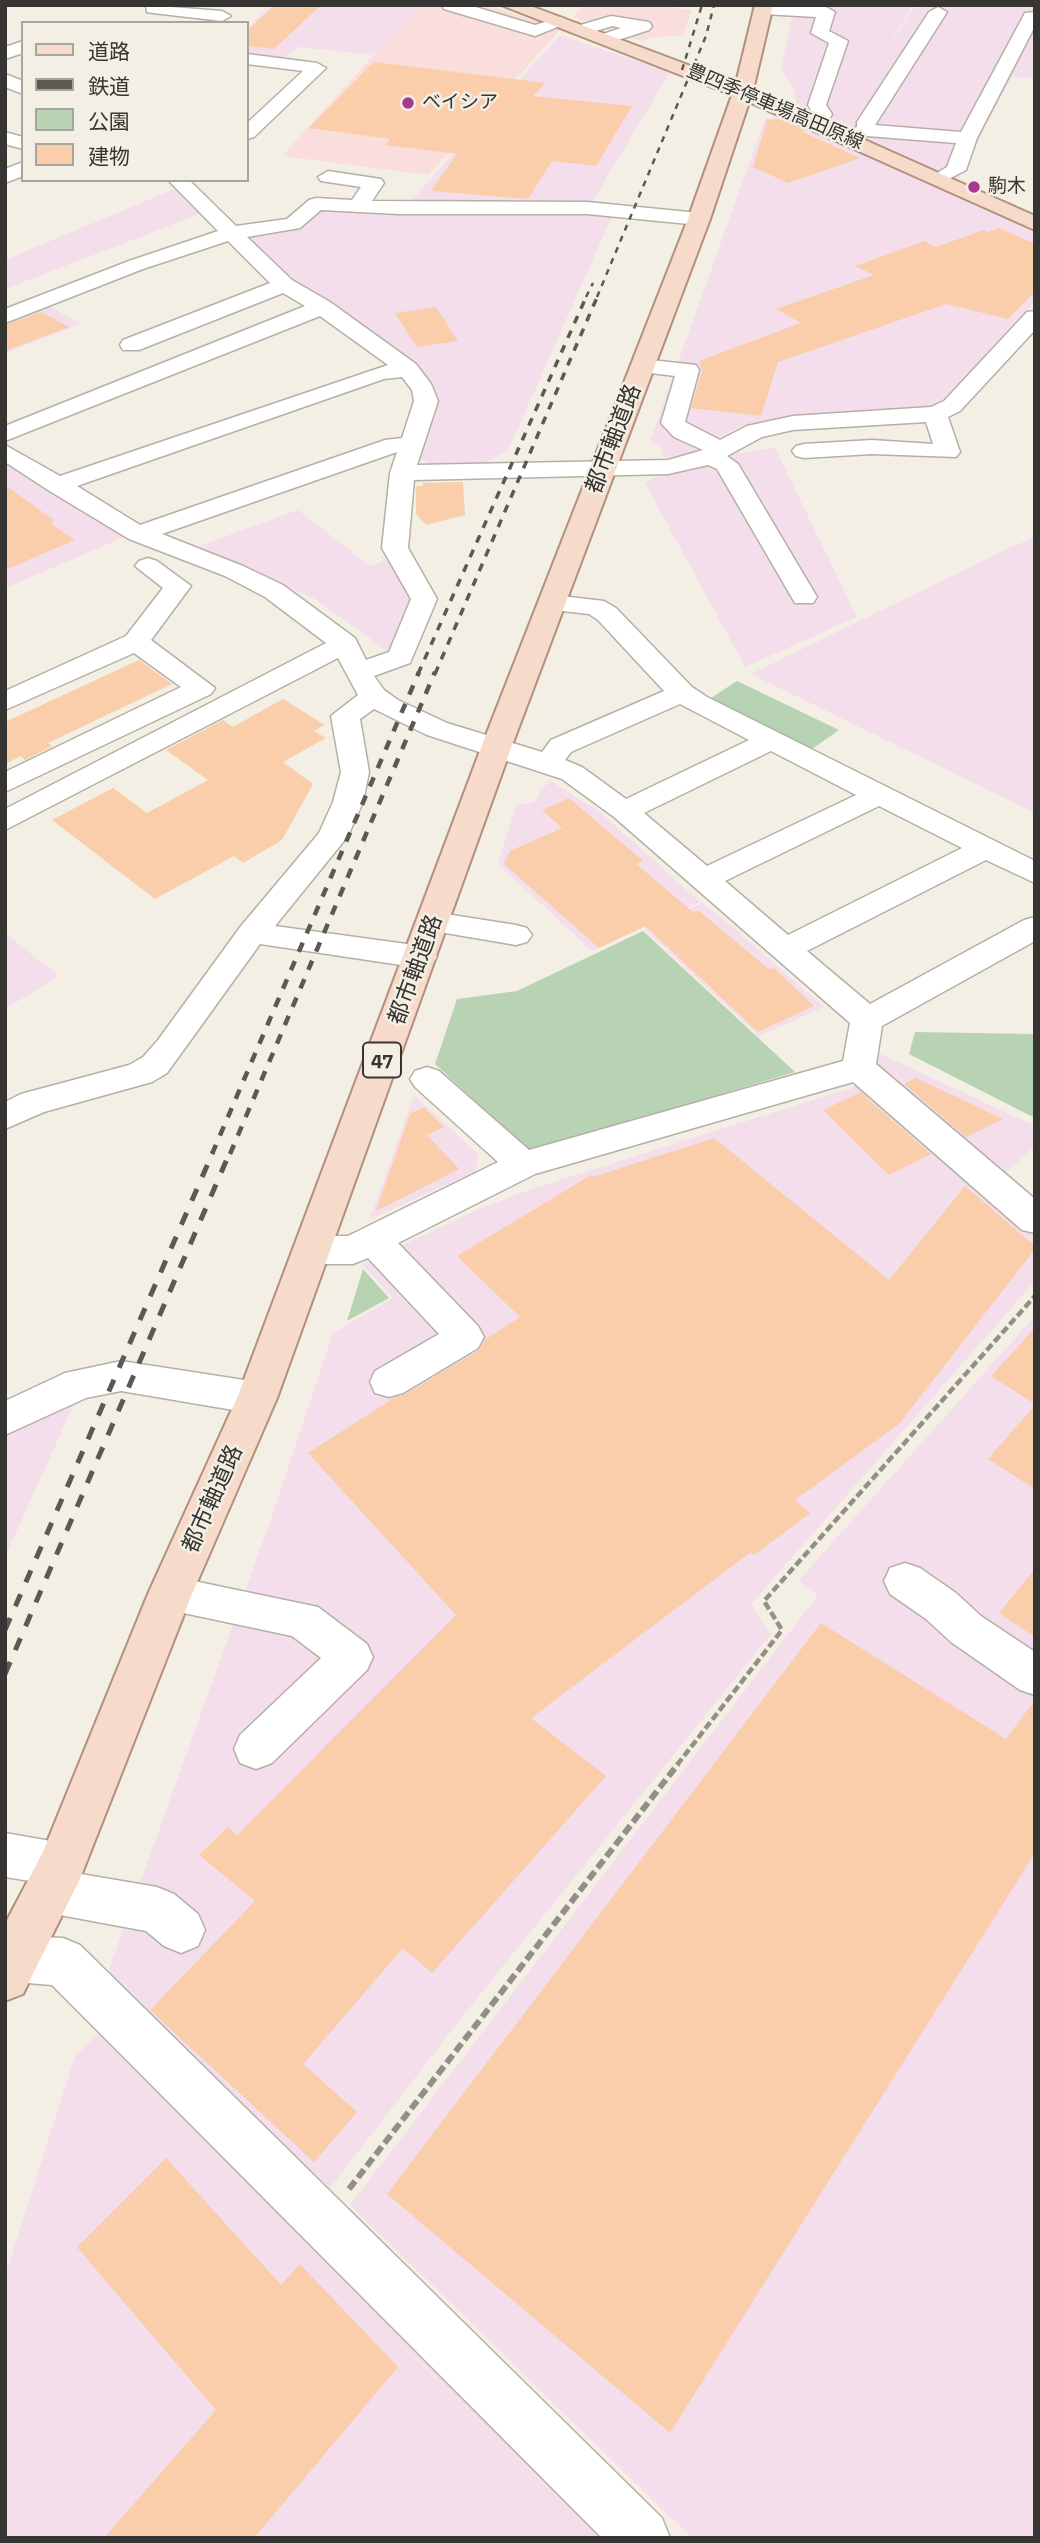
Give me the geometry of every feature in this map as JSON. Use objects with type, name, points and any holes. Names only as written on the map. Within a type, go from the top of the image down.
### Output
[{"type":"main road","name":"豊四季停車場高田原線","points":[[525,7],[809,120],[856,133],[937,179],[1035,224]]},
{"type":"main road","name":"都市軸道路","points":[[8,1976],[55,1878],[170,1594],[257,1398],[496,748],[699,219],[743,92],[764,7]]},
{"type":"street","points":[[450,5],[535,31],[561,22]]},
{"type":"street","points":[[138,21],[154,6],[223,15]]},
{"type":"street","points":[[764,7],[826,12],[820,33],[839,41],[817,105],[823,114],[809,120]]},
{"type":"street","points":[[856,133],[866,122],[938,12]]},
{"type":"street","points":[[937,179],[956,170],[967,138],[1031,17],[1035,17]]},
{"type":"street","points":[[583,30],[611,20],[643,26],[606,39]]},
{"type":"street","points":[[5,54],[21,47]]},
{"type":"street","points":[[248,132],[317,68],[249,59]]},
{"type":"street","points":[[5,79],[21,90]]},
{"type":"street","points":[[5,100],[21,92]]},
{"type":"street","points":[[856,133],[967,138]]},
{"type":"street","points":[[5,177],[21,170]]},
{"type":"street","points":[[328,177],[374,183],[357,206]]},
{"type":"street","points":[[5,1117],[33,1103],[121,1081],[155,1065],[252,933],[333,836],[348,802],[355,772],[345,716],[367,684],[400,657],[425,599],[395,548],[402,473],[426,401],[423,389],[408,369],[322,307],[285,285],[180,182]]},
{"type":"street","points":[[5,317],[136,265],[231,233],[293,224],[316,204],[587,208],[699,219]]},
{"type":"street","points":[[131,345],[285,285]]},
{"type":"street","points":[[5,434],[322,307]]},
{"type":"street","points":[[402,473],[668,467],[715,452],[755,431],[793,423],[935,414],[952,406],[1035,317]]},
{"type":"street","points":[[642,366],[688,370],[673,423],[682,432],[715,452],[726,464],[804,597]]},
{"type":"street","points":[[57,485],[380,373],[408,369]]},
{"type":"street","points":[[804,451],[872,447],[948,452],[935,414]]},
{"type":"street","points":[[138,534],[393,446],[413,446]]},
{"type":"street","points":[[5,452],[138,534],[233,571],[274,591],[332,631],[345,644],[367,684],[436,729],[548,763],[572,773],[624,811],[867,1020]]},
{"type":"street","points":[[5,702],[136,642],[177,586],[148,566]]},
{"type":"street","points":[[553,603],[594,607],[607,614],[682,693],[770,741],[1035,873]]},
{"type":"street","points":[[5,783],[201,688],[170,660],[136,642]]},
{"type":"street","points":[[9,815],[345,644]]},
{"type":"street","points":[[548,763],[561,746],[682,693]]},
{"type":"street","points":[[624,811],[770,741]]},
{"type":"street","points":[[705,879],[879,794]]},
{"type":"street","points":[[783,950],[986,848]]},
{"type":"street","points":[[433,922],[516,935]]},
{"type":"street","points":[[867,1020],[1035,927]]},
{"type":"street","points":[[252,933],[421,957]]},
{"type":"street","points":[[859,1068],[867,1020]]},
{"type":"street","points":[[311,1250],[353,1250],[523,1165],[859,1068]]},
{"type":"street","points":[[859,1068],[1035,1220]]},
{"type":"street","points":[[427,1079],[523,1165]]},
{"type":"street","points":[[373,1240],[465,1337],[389,1382]]},
{"type":"street","points":[[5,1419],[79,1384],[121,1376],[257,1398]]},
{"type":"street","points":[[905,1581],[941,1605],[966,1629],[1035,1676]]},
{"type":"street","points":[[170,1594],[303,1620],[352,1657],[256,1749]]},
{"type":"street","points":[[5,1855],[55,1878],[157,1910],[181,1930]]},
{"type":"street","points":[[8,1976],[63,1962],[642,2538]]},
{"type":"path","points":[[323,2223],[782,1630],[764,1601],[1035,1296]]},
{"type":"shaded area","points":[[272,5],[419,5],[373,55],[298,47],[281,61],[248,57],[248,27]]},
{"type":"shaded area","name":"ベイシア","points":[[419,5],[486,5],[562,28],[428,175],[282,156]]},
{"type":"shaded area","points":[[584,5],[656,5],[692,10],[683,36],[652,37],[642,42],[573,17]]},
{"type":"shaded area","points":[[794,5],[913,5],[876,67],[915,5],[1035,5],[1035,79],[1012,76],[958,180],[806,110],[806,106],[797,106],[793,88],[781,70]]},
{"type":"shaded area","points":[[560,35],[670,72],[590,205],[409,203]]},
{"type":"shaded area","points":[[782,116],[1035,232],[1035,302],[938,406],[906,412],[741,426],[688,454],[664,458],[661,448],[650,441],[765,119]]},
{"type":"shaded area","points":[[174,189],[200,214],[5,289],[5,260]]},
{"type":"shaded area","points":[[587,210],[613,214],[508,451],[485,463],[433,465],[418,458],[439,397],[415,367],[297,289],[243,239],[312,211]]},
{"type":"shaded area","points":[[49,306],[81,324],[5,353],[5,322]]},
{"type":"shaded area","points":[[775,448],[857,617],[745,667],[645,483],[662,474],[706,466],[732,454]]},
{"type":"shaded area","points":[[5,460],[129,535],[5,588]]},
{"type":"shaded area","points":[[298,510],[370,566],[393,557],[413,601],[391,654],[315,599],[199,546]]},
{"type":"shaded area","points":[[1035,537],[1035,813],[751,674],[1005,550]]},
{"type":"shaded area","points":[[549,780],[599,811],[700,902],[592,951],[498,864],[516,805],[534,803]]},
{"type":"shaded area","points":[[702,903],[824,1007],[759,1036],[666,950],[722,925],[665,948],[644,930]]},
{"type":"shaded area","points":[[5,933],[59,976],[5,1009]]},
{"type":"shaded area","points":[[876,1052],[1035,1126],[1035,1146],[999,1179],[877,1073]]},
{"type":"shaded area","points":[[860,1085],[1035,1237],[1035,1281],[751,1604],[771,1634],[466,2012],[330,2188],[104,1983],[271,1519],[333,1333],[393,1298],[362,1264],[481,1208],[535,1188]]},
{"type":"shaded area","points":[[414,1095],[479,1155],[475,1172],[370,1219]]},
{"type":"shaded area","points":[[1035,1316],[1035,2538],[692,2538],[350,2205],[818,1595],[798,1581]]},
{"type":"shaded area","points":[[78,1395],[5,1557],[5,1431]]},
{"type":"shaded area","points":[[98,2034],[600,2538],[5,2538],[5,2276],[75,2056]]},
{"type":"green space","points":[[737,681],[839,730],[812,749],[711,698]]},
{"type":"green space","points":[[643,931],[795,1072],[530,1151],[435,1064],[457,999],[517,991]]},
{"type":"green space","points":[[915,1032],[1035,1034],[1035,1118],[909,1054]]},
{"type":"green space","points":[[363,1269],[389,1298],[347,1321]]},
{"type":"building","points":[[275,5],[321,5],[274,49],[248,46],[248,30]]},
{"type":"building","points":[[374,62],[546,83],[533,96],[632,106],[596,166],[552,161],[528,199],[431,191],[457,154],[385,145],[390,139],[309,128]]},
{"type":"building","points":[[780,119],[860,158],[788,183],[753,167],[767,120]]},
{"type":"building","points":[[999,228],[1035,244],[1035,292],[1008,319],[946,304],[778,362],[761,416],[691,408],[702,371],[699,361],[801,323],[776,309],[874,275],[855,266],[925,241],[936,247],[984,230],[988,232]]},
{"type":"building","points":[[436,307],[458,341],[417,347],[395,313]]},
{"type":"building","points":[[41,312],[69,327],[5,351],[5,325]]},
{"type":"building","points":[[463,482],[465,515],[426,525],[416,514],[416,486],[423,486],[423,483]]},
{"type":"building","points":[[5,485],[55,521],[50,523],[75,540],[5,570]]},
{"type":"building","points":[[139,660],[172,684],[48,743],[52,746],[25,760],[21,756],[5,764],[5,722]]},
{"type":"building","points":[[283,699],[325,725],[314,731],[326,738],[283,762],[313,784],[282,840],[243,863],[234,856],[155,899],[52,820],[113,788],[147,813],[208,780],[166,750],[223,720],[233,727]]},
{"type":"building","points":[[569,798],[643,861],[636,864],[693,912],[698,910],[770,970],[774,968],[814,1006],[758,1032],[645,926],[599,948],[504,864],[510,851],[562,828],[542,810]]},
{"type":"building","points":[[916,1078],[1003,1119],[966,1137],[904,1084]]},
{"type":"building","points":[[861,1092],[931,1154],[889,1175],[823,1110]]},
{"type":"building","points":[[424,1107],[444,1127],[427,1135],[459,1169],[376,1211],[410,1114]]},
{"type":"building","points":[[714,1138],[889,1280],[965,1186],[1035,1246],[1035,1249],[899,1424],[795,1500],[810,1513],[754,1555],[751,1552],[531,1718],[606,1776],[432,1973],[403,1948],[303,2064],[357,2112],[314,2162],[150,2010],[255,1901],[199,1855],[228,1827],[237,1835],[456,1615],[308,1453],[394,1398],[404,1395],[479,1350],[486,1339],[520,1317],[457,1256],[591,1175],[593,1177]]},
{"type":"building","points":[[1035,1328],[1035,1404],[991,1376]]},
{"type":"building","points":[[1035,1405],[1035,1489],[988,1459]]},
{"type":"building","points":[[1035,1569],[1035,1637],[999,1613]]},
{"type":"building","points":[[821,1623],[1006,1739],[1035,1700],[1035,1853],[670,2433],[387,2194]]},
{"type":"building","points":[[166,2158],[281,2285],[300,2264],[398,2367],[254,2538],[104,2538],[216,2410],[77,2247]]},
{"type":"railway","points":[[682,70],[702,5]]},
{"type":"railway","points":[[597,297],[706,36],[714,5]]},
{"type":"railway","points":[[587,295],[593,283]]},
{"type":"railway","points":[[418,674],[587,295]]},
{"type":"railway","points":[[435,674],[598,295]]},
{"type":"railway","points":[[212,1154],[419,672]]},
{"type":"railway","points":[[230,1154],[435,672]]},
{"type":"railway","points":[[5,1630],[213,1152]]},
{"type":"railway","points":[[5,1674],[230,1152]]},
{"type":"place","name":"ベイシア","points":[[408,103]]},
{"type":"place","name":"駒木","points":[[974,187]]}]
